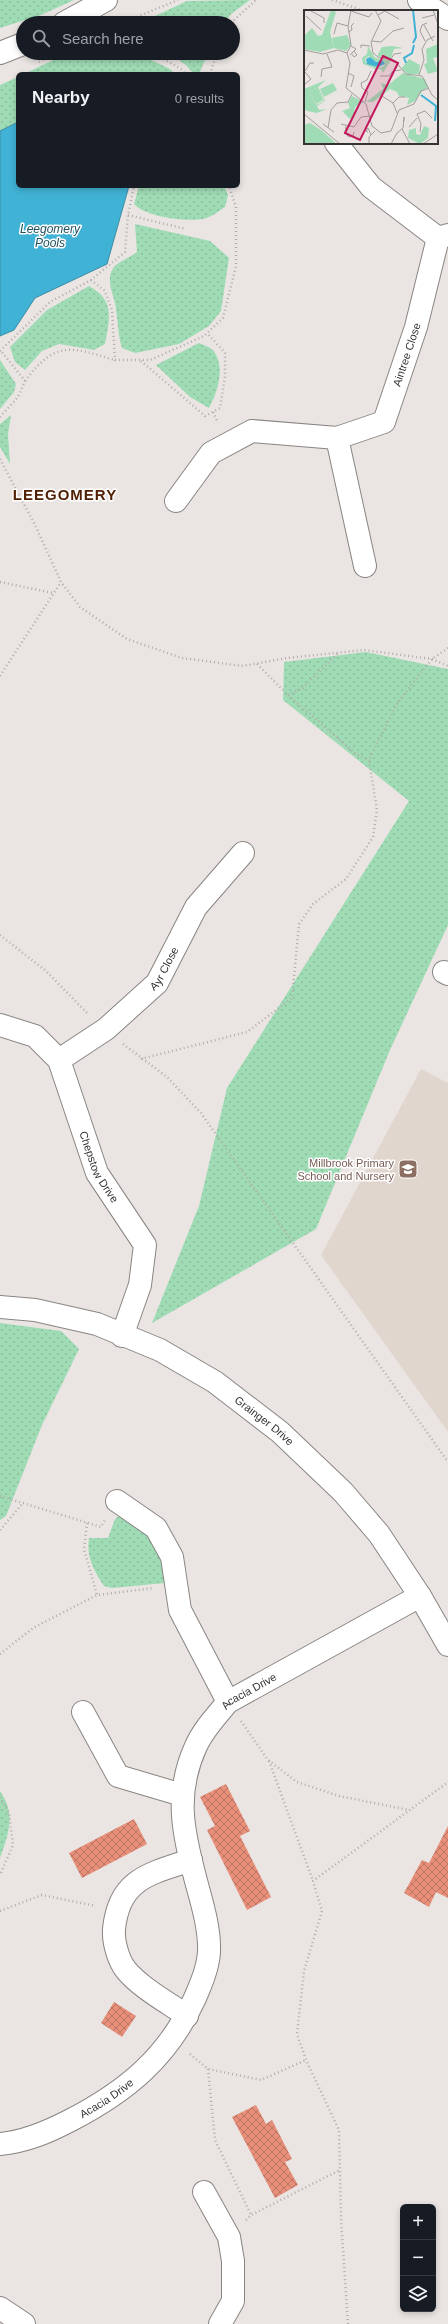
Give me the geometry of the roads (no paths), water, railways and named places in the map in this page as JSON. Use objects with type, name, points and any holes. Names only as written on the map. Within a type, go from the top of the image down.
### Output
[{"type":"street","points":[[77,16],[106,0]]},
{"type":"street","points":[[418,0],[434,10]]},
{"type":"street","points":[[438,13],[448,19]]},
{"type":"street","points":[[0,53],[16,47]]},
{"type":"street","name":"Aintree Close","points":[[176,501],[211,453],[252,431],[337,438],[384,422],[416,328],[443,237],[371,187],[337,144]]},
{"type":"street","points":[[337,438],[365,566]]},
{"type":"street","name":"Ayr Close","points":[[59,1060],[106,1029],[157,984],[196,907],[243,853]]},
{"type":"street","name":"Chepstow Drive","points":[[0,1025],[35,1036],[59,1060],[97,1172],[144,1246],[140,1285],[122,1336]]},
{"type":"street","name":"Grainger Drive","points":[[0,1306],[35,1310],[97,1324],[122,1336],[160,1350],[214,1382],[280,1432],[343,1492],[379,1534],[420,1596],[448,1645]]},
{"type":"street","points":[[117,1501],[156,1528],[172,1557],[180,1610],[228,1702]]},
{"type":"street","name":"Acacia Drive","points":[[0,2144],[24,2140],[57,2128],[94,2108],[121,2090],[151,2065],[172,2040],[187,2016],[202,1982],[209,1952],[206,1922],[182,1823],[182,1796],[187,1771],[196,1745],[228,1702],[420,1596]]},
{"type":"street","points":[[83,1712],[118,1776],[182,1796]]},
{"type":"street","points":[[187,2016],[140,1983],[125,1969],[113,1939],[116,1910],[127,1889],[149,1874],[191,1860]]},
{"type":"street","points":[[204,2192],[229,2237],[233,2261],[233,2301],[220,2324]]},
{"type":"street","points":[[0,2308],[24,2324]]},
{"type":"water","name":"Leegomery Pools","points":[[16,123],[16,188],[128,188],[107,264],[35,298],[14,330],[0,336],[0,131]]},
{"type":"place","name":"Millbrook Primary School and Nursery","points":[[408,1169]]},
{"type":"district","name":"LEEGOMERY","points":[[65,494]]}]
